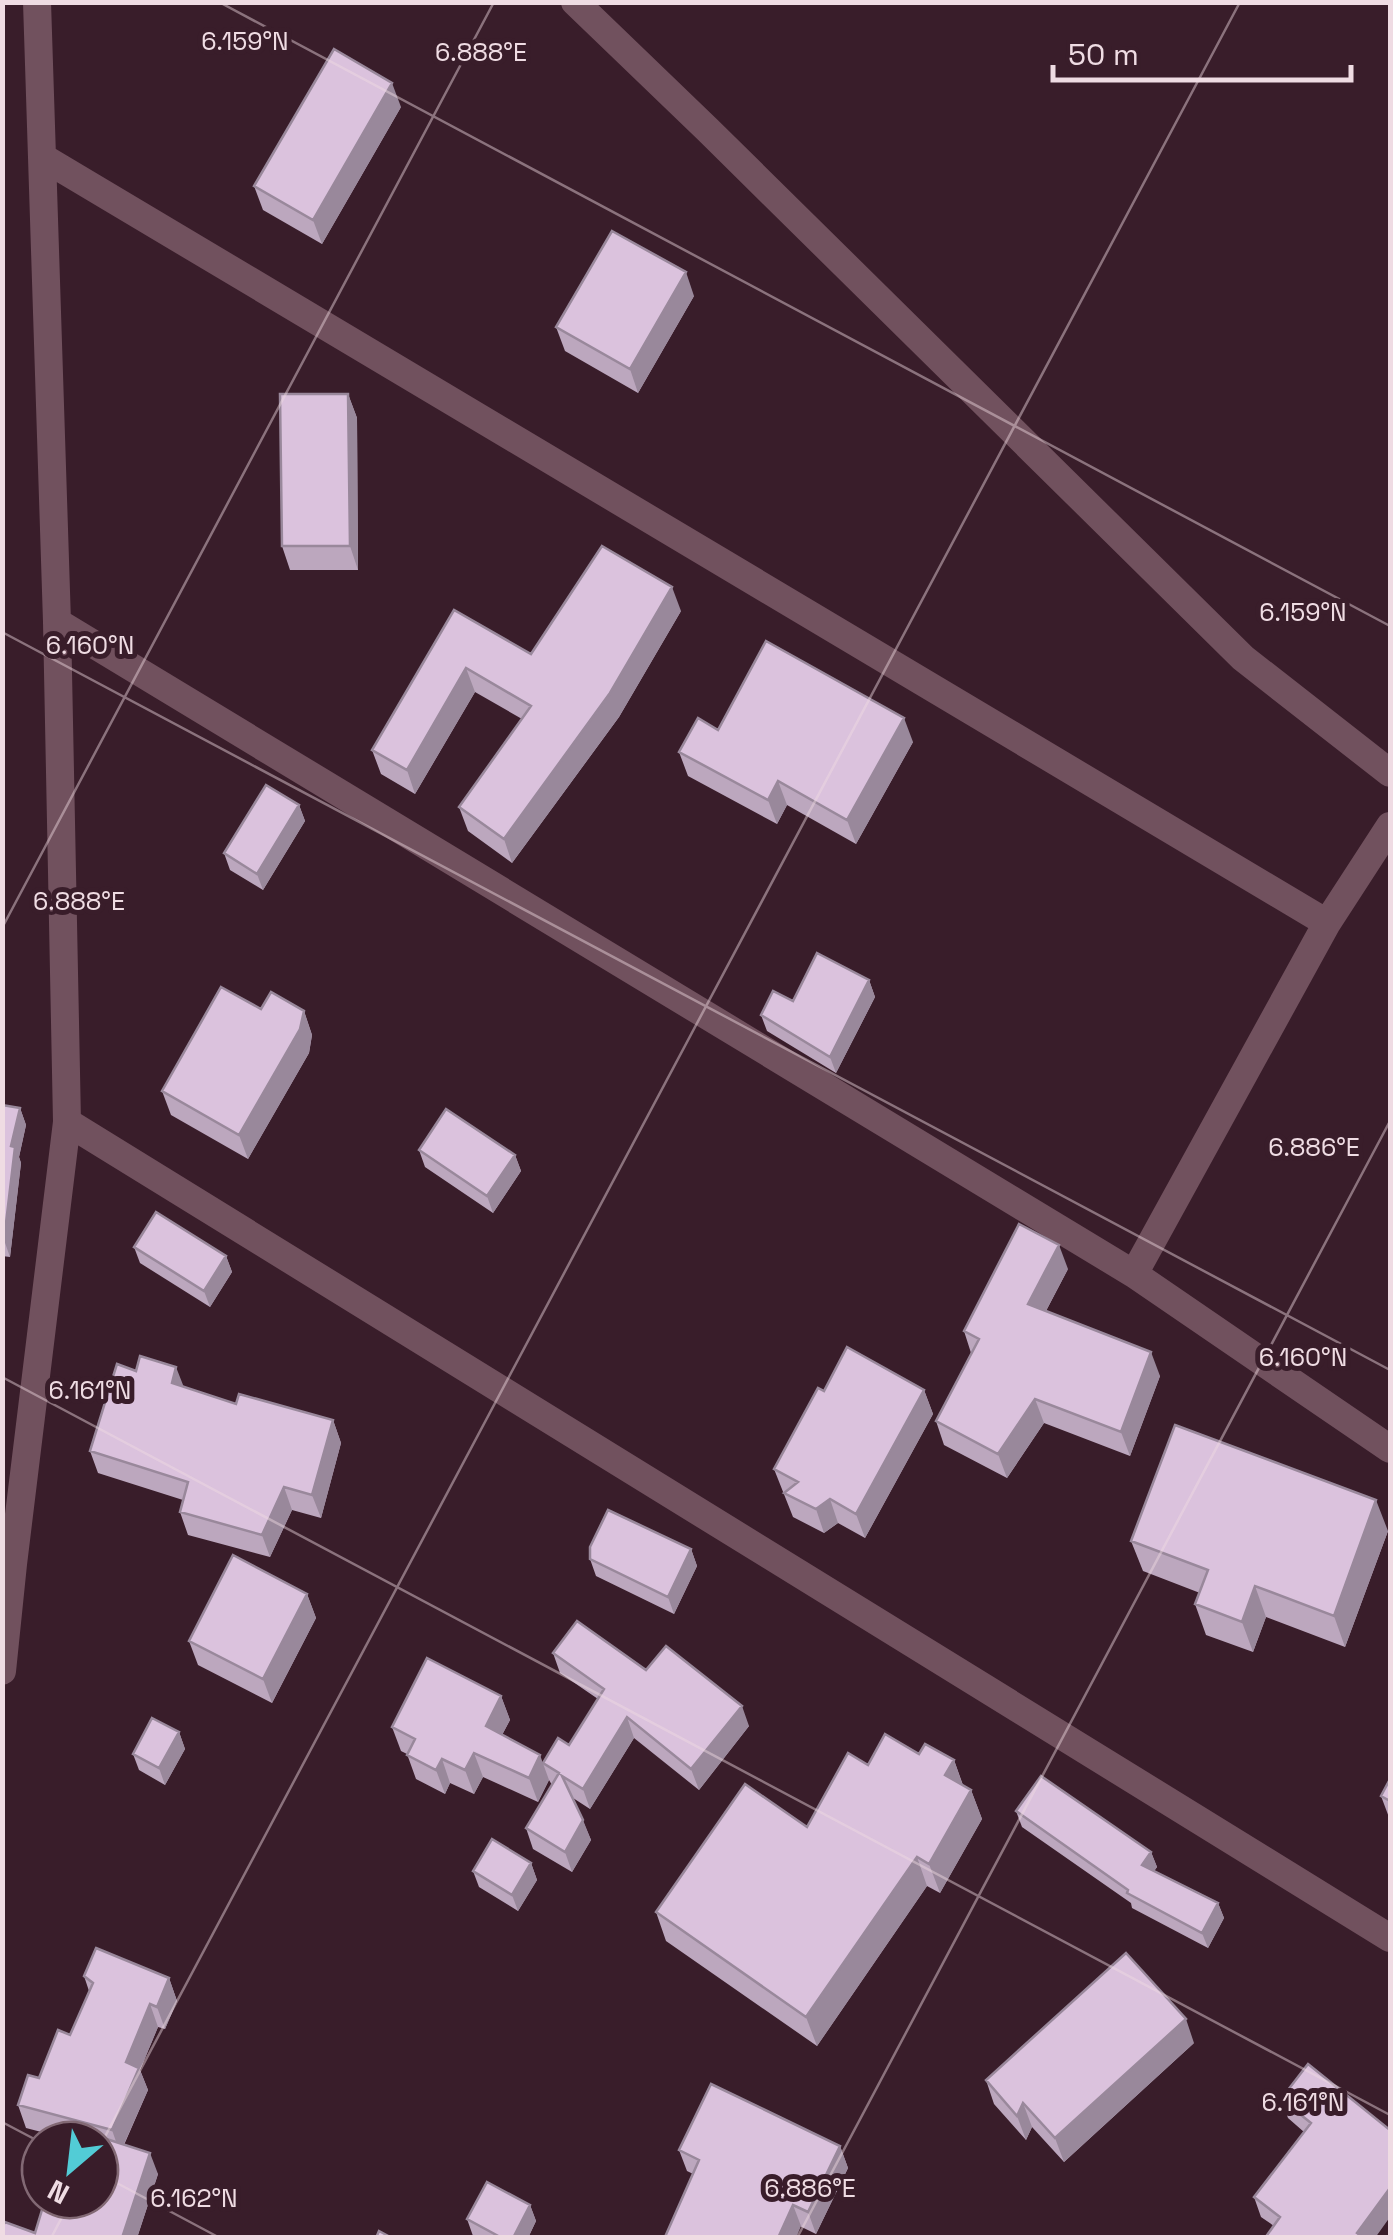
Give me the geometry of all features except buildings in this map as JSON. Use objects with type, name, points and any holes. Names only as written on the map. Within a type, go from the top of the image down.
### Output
[{"type":"street","points":[[2,1671],[67,1122],[57,622],[37,2]]},
{"type":"street","points":[[575,2],[1244,658],[1390,773]]},
{"type":"street","points":[[42,157],[1327,923]]},
{"type":"street","points":[[57,622],[1134,1274],[1390,1449]]},
{"type":"street","points":[[1134,1274],[1327,923],[1390,826]]},
{"type":"street","points":[[67,1122],[1390,1938]]}]
